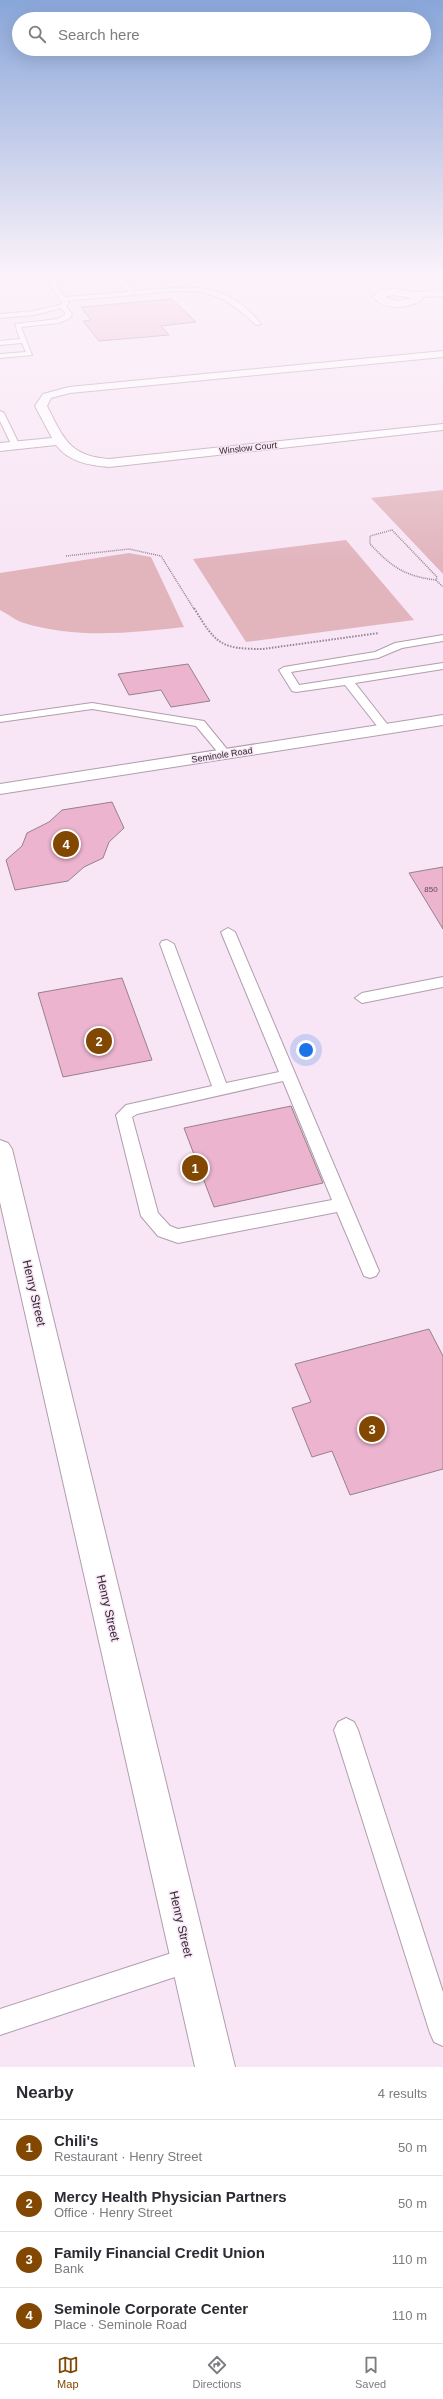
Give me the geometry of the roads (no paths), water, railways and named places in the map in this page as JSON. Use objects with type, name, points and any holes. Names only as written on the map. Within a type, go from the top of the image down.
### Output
[{"type":"street","name":"Winslow Court","points":[[282,369],[69,390],[47,396],[41,406],[60,441],[71,454],[80,460],[109,463],[443,427]]},
{"type":"street","points":[[0,447],[60,441]]},
{"type":"street","name":"Seminole Road","points":[[0,789],[443,720]]},
{"type":"street","name":"Henry Street","points":[[0,1149],[215,2067]]},
{"type":"lane","points":[[0,413],[16,446]]},
{"type":"lane","points":[[443,638],[399,645],[378,655],[284,670],[296,689],[443,666]]},
{"type":"lane","points":[[348,681],[385,729]]},
{"type":"lane","points":[[0,719],[92,706],[200,724],[225,754]]},
{"type":"lane","points":[[228,932],[370,1272]]},
{"type":"lane","points":[[167,944],[221,1090]]},
{"type":"lane","points":[[362,998],[443,982]]},
{"type":"lane","points":[[288,1075],[132,1110],[124,1115],[150,1216],[164,1231],[178,1236],[342,1204]]},
{"type":"lane","points":[[346,1730],[443,2033]]},
{"type":"lane","points":[[0,2022],[190,1960]]},
{"type":"place","name":"Seminole Corporate Center","points":[[66,844]]},
{"type":"place","name":"Mercy Health Physician Partners","points":[[99,1041]]},
{"type":"place","name":"Chili's","points":[[195,1168]]},
{"type":"place","name":"Family Financial Credit Union","points":[[372,1429]]}]
